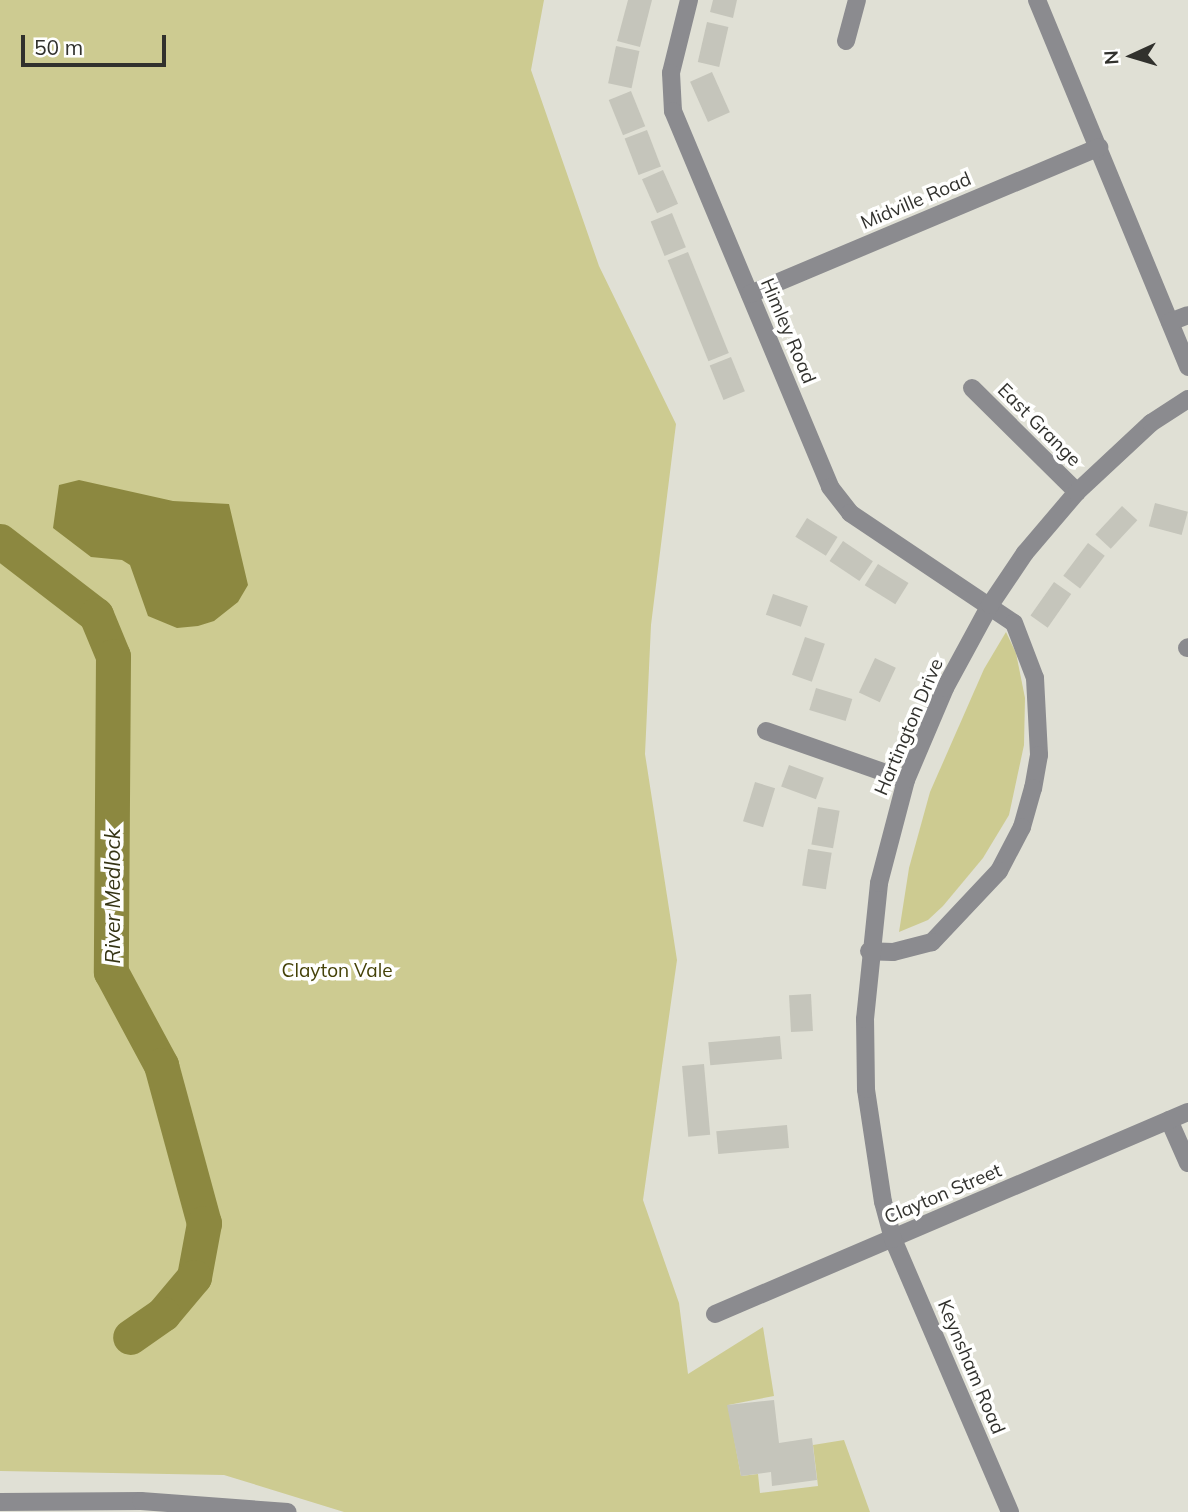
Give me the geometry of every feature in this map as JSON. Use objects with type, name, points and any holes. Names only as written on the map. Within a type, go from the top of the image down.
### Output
[{"type":"street","name":"Himley Road","points":[[689,0],[671,73],[670,98],[839,501],[1014,623],[1035,678],[1039,755],[1022,827],[978,897],[932,942],[893,953],[869,951]]},
{"type":"street","points":[[846,41],[857,0]]},
{"type":"street","points":[[1037,0],[1188,367]]},
{"type":"street","name":"Midville Road","points":[[750,293],[1099,147]]},
{"type":"street","points":[[1170,322],[1188,315]]},
{"type":"street","name":"East Grange","points":[[972,388],[1077,492]]},
{"type":"street","name":"Hartington Drive","points":[[893,1239],[876,1166],[866,1089],[869,951],[879,883],[906,780],[945,688],[990,605],[1025,553],[1077,492],[1151,423],[1188,399]]},
{"type":"street","points":[[766,731],[906,780]]},
{"type":"street","name":"Clayton Street","points":[[715,1314],[1188,1112]]},
{"type":"street","points":[[1169,1120],[1188,1163]]},
{"type":"street","name":"Keynsham Road","points":[[893,1239],[1010,1512]]},
{"type":"street","points":[[0,1502],[141,1501],[288,1512]]},
{"type":"green space","name":"Clayton Vale","points":[[0,0],[544,0],[531,70],[599,266],[676,424],[651,625],[645,754],[677,960],[643,1200],[679,1303],[688,1374],[763,1327],[774,1396],[728,1405],[741,1476],[758,1474],[760,1493],[818,1486],[813,1445],[844,1440],[870,1512],[344,1512],[224,1475],[0,1471]]},
{"type":"green space","points":[[1006,632],[1016,653],[1025,698],[1024,745],[1009,815],[983,858],[943,906],[928,920],[899,932],[909,868],[930,792],[984,669]]},
{"type":"shaded area","points":[[79,480],[173,501],[229,504],[248,585],[238,602],[214,621],[198,626],[177,628],[148,616],[130,565],[122,560],[91,557],[53,528],[59,485]]},
{"type":"building","points":[[628,0],[652,0],[640,47],[617,41]]},
{"type":"building","points":[[713,0],[737,0],[733,18],[710,12]]},
{"type":"building","points":[[707,22],[728,27],[719,67],[698,62]]},
{"type":"building","points":[[616,46],[639,51],[632,88],[608,83]]},
{"type":"building","points":[[712,72],[730,112],[708,122],[690,82]]},
{"type":"building","points":[[631,91],[645,126],[623,135],[609,100]]},
{"type":"building","points":[[647,130],[661,166],[639,175],[625,139]]},
{"type":"building","points":[[663,170],[678,204],[657,213],[642,179]]},
{"type":"building","points":[[672,213],[686,247],[665,256],[651,222]]},
{"type":"building","points":[[688,252],[729,353],[708,361],[668,260]]},
{"type":"building","points":[[731,357],[745,391],[724,400],[710,366]]},
{"type":"building","points":[[1155,503],[1188,512],[1182,535],[1149,526]]},
{"type":"building","points":[[1122,506],[1137,520],[1111,549],[1095,535]]},
{"type":"building","points":[[807,518],[838,537],[826,556],[795,537]]},
{"type":"building","points":[[843,541],[873,561],[859,581],[830,561]]},
{"type":"building","points":[[1088,543],[1105,556],[1080,588],[1063,576]]},
{"type":"building","points":[[878,564],[909,583],[895,604],[865,585]]},
{"type":"building","points":[[1054,582],[1071,594],[1048,628],[1030,616]]},
{"type":"building","points":[[773,594],[808,606],[801,627],[766,615]]},
{"type":"building","points":[[805,637],[825,644],[812,682],[792,675]]},
{"type":"building","points":[[875,658],[896,668],[880,702],[859,692]]},
{"type":"building","points":[[816,688],[852,699],[846,721],[809,710]]},
{"type":"building","points":[[789,765],[824,778],[816,799],[781,787]]},
{"type":"building","points":[[755,782],[775,788],[763,827],[743,821]]},
{"type":"building","points":[[818,807],[840,811],[833,848],[811,844]]},
{"type":"building","points":[[808,849],[832,853],[826,889],[802,886]]},
{"type":"building","points":[[811,994],[813,1031],[791,1032],[789,995]]},
{"type":"building","points":[[780,1036],[782,1059],[710,1065],[708,1042]]},
{"type":"building","points":[[704,1064],[710,1135],[688,1137],[682,1066]]},
{"type":"building","points":[[787,1125],[789,1148],[718,1154],[716,1131]]},
{"type":"building","points":[[774,1400],[779,1443],[812,1438],[817,1480],[772,1486],[771,1472],[741,1476],[727,1405]]},
{"type":"waterway","name":"River Medlock","points":[[0,541],[96,615],[113,656],[111,972],[161,1065],[204,1223],[194,1277],[163,1314],[130,1337]]}]
